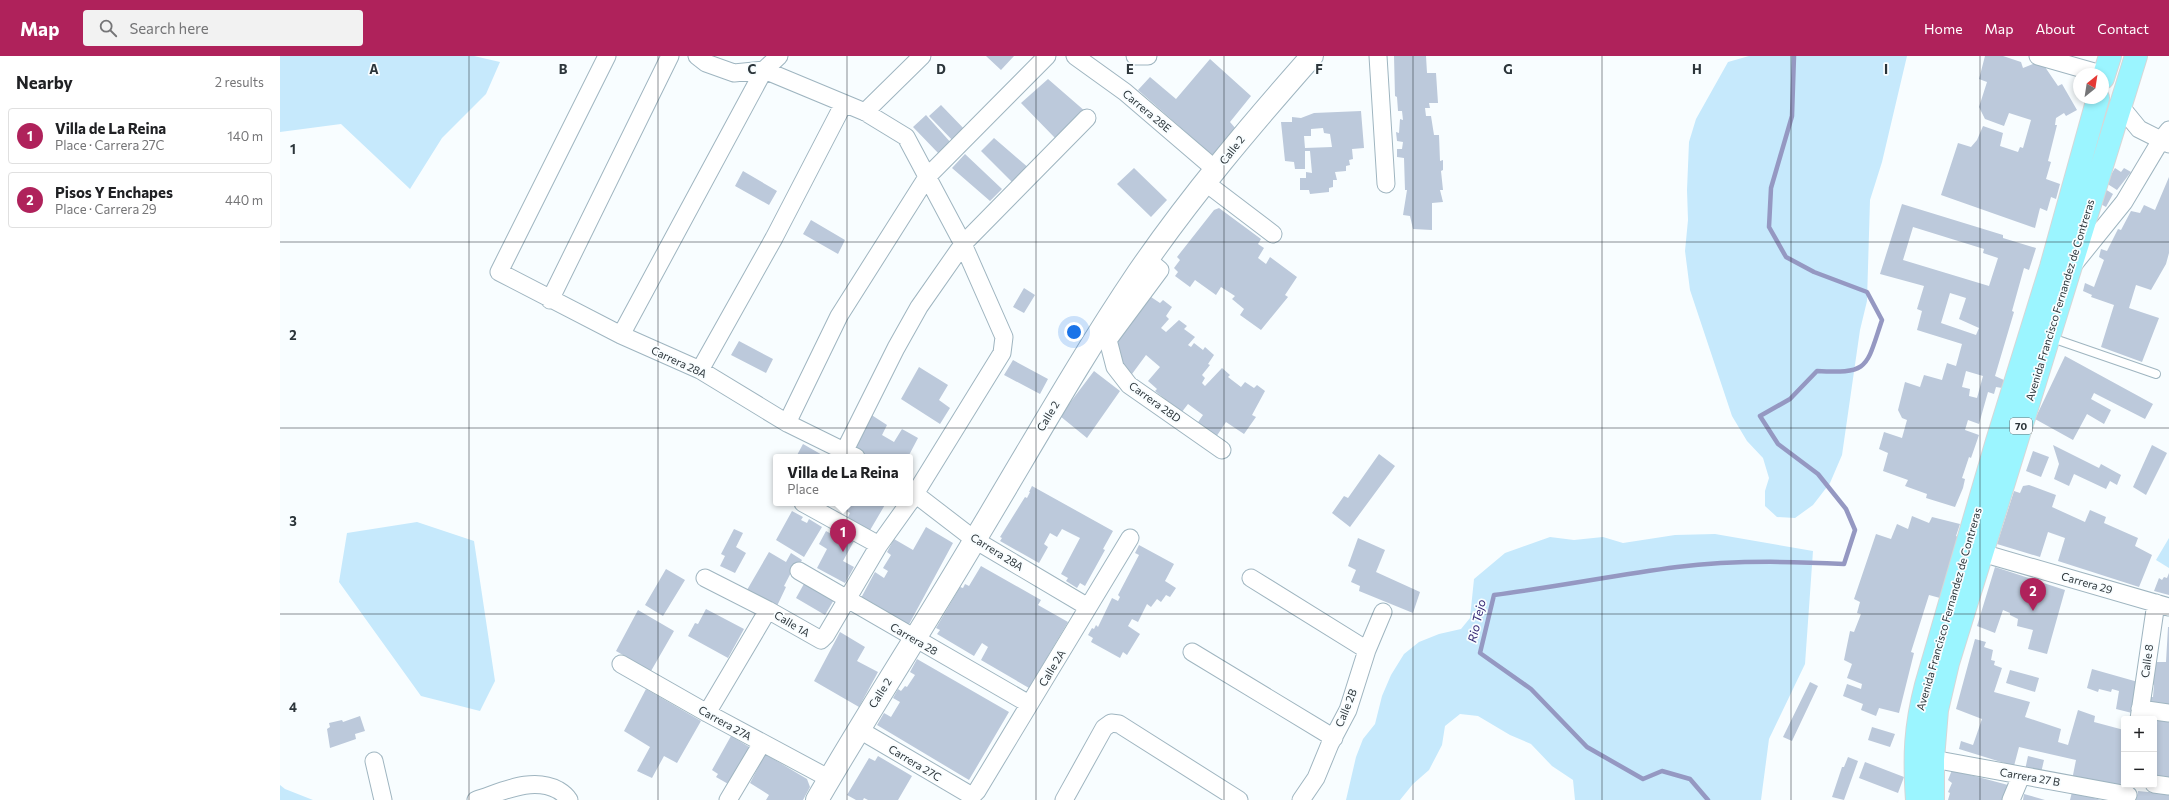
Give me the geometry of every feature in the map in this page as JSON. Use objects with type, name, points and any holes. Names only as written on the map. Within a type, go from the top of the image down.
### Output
[{"type":"main road","name":"Avenida Francisco Fernandez de Contreras","points":[[1933,800],[1933,759],[1938,703],[1948,663],[2136,56]]},
{"type":"main road","name":"Avenida Francisco Fernandez de Contreras","points":[[1917,800],[1914,757],[1918,716],[1995,449],[2052,267],[2096,104]]},
{"type":"street","name":"Carrera 28A","points":[[606,56],[499,272],[550,300],[621,335],[700,370],[787,423],[850,454]]},
{"type":"street","points":[[550,300],[670,56]]},
{"type":"street","points":[[697,56],[706,63],[734,73],[764,70]]},
{"type":"street","points":[[621,335],[764,70],[779,56]]},
{"type":"street","points":[[865,112],[922,56]]},
{"type":"street","points":[[787,423],[839,316],[927,177],[1047,56]]},
{"type":"street","name":"Carrera 28E","points":[[1075,56],[1125,92],[1211,177],[1273,234]]},
{"type":"street","points":[[1135,56],[1148,56]]},
{"type":"street","name":"Calle 2","points":[[817,800],[858,729],[975,540],[1066,387],[1211,177],[1264,109],[1312,56]]},
{"type":"street","points":[[1378,56],[1386,184]]},
{"type":"street","points":[[2038,56],[2091,68]]},
{"type":"street","name":"Calle 1A","points":[[764,70],[843,105],[865,112],[906,137],[963,244],[1004,337],[1002,353],[913,494]]},
{"type":"street","points":[[700,370],[774,238],[843,105]]},
{"type":"street","points":[[2069,270],[2124,202],[2166,138],[2139,129],[2121,107]]},
{"type":"street","points":[[850,454],[896,348],[919,307],[963,244],[1087,118]]},
{"type":"street","name":"Carrera 28D","points":[[1145,272],[1108,340],[1115,367],[1129,385],[1222,450]]},
{"type":"street","name":"Carrera 28A","points":[[913,498],[975,540],[1088,607]]},
{"type":"street","points":[[808,506],[879,545]]},
{"type":"street","name":"Calle 1A","points":[[707,713],[768,610],[821,640],[879,545],[905,506]]},
{"type":"street","name":"Calle 2A","points":[[972,796],[977,792],[1130,538]]},
{"type":"street","name":"Carrera 29","points":[[1982,553],[2162,605]]},
{"type":"street","name":"Carrera 28","points":[[799,571],[914,639],[1029,704]]},
{"type":"street","points":[[705,578],[768,610]]},
{"type":"street","points":[[1251,578],[1367,650]]},
{"type":"street","name":"Calle 8","points":[[2140,714],[2162,605]]},
{"type":"street","name":"Calle 2B","points":[[1301,800],[1316,778],[1348,710],[1367,650],[1384,612]]},
{"type":"street","points":[[1192,652],[1334,738]]},
{"type":"street","name":"Carrera 27A","points":[[622,664],[707,713],[830,779]]},
{"type":"street","points":[[2140,714],[2169,713]]},
{"type":"street","points":[[1064,800],[1104,728],[1111,723],[1119,724],[1239,800]]},
{"type":"street","name":"Carrera 27C","points":[[858,729],[972,796]]},
{"type":"street","points":[[728,800],[762,742]]},
{"type":"street","name":"Carrera 27 B","points":[[1933,759],[2021,776],[2128,793]]},
{"type":"street","points":[[374,761],[383,800]]},
{"type":"street","points":[[2011,800],[2021,776]]},
{"type":"street","points":[[476,800],[532,783],[549,785],[567,795],[569,800]]},
{"type":"street","points":[[2157,784],[2169,786]]},
{"type":"lane","points":[[2048,337],[2156,374]]},
{"type":"shaded area","points":[[280,56],[474,56],[500,62],[486,94],[442,138],[410,189],[341,124],[280,132]]},
{"type":"shaded area","points":[[1749,56],[1907,56],[1882,162],[1870,200],[1867,301],[1860,330],[1842,455],[1830,483],[1813,505],[1795,518],[1777,517],[1765,506],[1765,491],[1769,478],[1763,458],[1747,441],[1732,416],[1690,290],[1685,251],[1688,220],[1687,190],[1689,142],[1696,119],[1728,62]]},
{"type":"shaded area","points":[[417,522],[474,541],[495,681],[480,711],[421,696],[339,582],[347,533]]},
{"type":"shaded area","points":[[1715,534],[1813,551],[1805,664],[1769,739],[1761,800],[1575,800],[1573,780],[1552,766],[1531,744],[1510,735],[1478,716],[1460,714],[1445,726],[1442,745],[1429,770],[1413,784],[1400,800],[1346,800],[1356,757],[1363,739],[1375,724],[1382,696],[1391,675],[1404,654],[1419,642],[1439,634],[1461,629],[1470,618],[1474,579],[1505,553],[1550,537],[1574,540],[1603,537],[1623,543],[1675,535]]},
{"type":"shaded area","points":[[2169,538],[2169,568],[2156,560]]},
{"type":"shaded area","points":[[280,785],[285,789],[313,800],[280,800]]},
{"type":"building","points":[[986,56],[1014,56],[1001,70]]},
{"type":"building","points":[[1394,56],[1426,56],[1427,73],[1436,73],[1438,103],[1429,103],[1430,108],[1425,108],[1426,116],[1431,116],[1434,135],[1439,135],[1440,161],[1443,160],[1443,170],[1441,171],[1443,190],[1440,190],[1443,202],[1432,203],[1432,230],[1413,229],[1410,216],[1403,215],[1407,190],[1405,190],[1404,158],[1397,157],[1397,149],[1402,149],[1403,142],[1397,141],[1396,132],[1399,133],[1400,119],[1403,120],[1402,111],[1398,111],[1397,97],[1395,96]]},
{"type":"building","points":[[1985,56],[2003,56],[2021,62],[2023,68],[2033,64],[2045,67],[2058,86],[2062,84],[2077,110],[2066,116],[2064,113],[2056,118],[2055,125],[2057,125],[2048,161],[2051,162],[2046,179],[2060,184],[2056,199],[2051,197],[2047,211],[2040,208],[2035,228],[1941,195],[1958,143],[1971,147],[1977,140],[1983,126],[2003,133],[2000,146],[2018,152],[2020,147],[2023,148],[2031,120],[2009,113],[2004,126],[1985,119],[1979,107],[1987,82],[1979,79]]},
{"type":"building","points":[[1210,59],[1251,96],[1230,122],[1236,129],[1212,155],[1138,90],[1150,77],[1176,99]]},
{"type":"building","points":[[1048,79],[1086,112],[1055,138],[1021,103]]},
{"type":"building","points":[[941,105],[968,133],[956,144],[929,116]]},
{"type":"building","points":[[1361,111],[1364,148],[1352,149],[1353,159],[1349,160],[1350,165],[1346,166],[1346,171],[1335,172],[1337,180],[1333,180],[1333,187],[1329,188],[1329,192],[1310,194],[1309,190],[1300,190],[1300,178],[1306,178],[1306,172],[1312,173],[1310,151],[1305,151],[1305,169],[1295,169],[1294,162],[1285,161],[1281,122],[1292,122],[1292,117],[1301,118],[1314,113]],"holes":[[[1323,128],[1324,133],[1330,134],[1332,147],[1305,148],[1304,136],[1311,136],[1311,129]]]},
{"type":"building","points":[[926,115],[952,144],[940,155],[913,127]]},
{"type":"building","points":[[994,138],[1030,169],[1013,183],[981,151]]},
{"type":"building","points":[[965,154],[1002,189],[990,201],[952,168]]},
{"type":"building","points":[[1134,168],[1167,200],[1151,217],[1117,184]]},
{"type":"building","points":[[2115,168],[2121,172],[2124,168],[2131,172],[2117,190],[2106,183]]},
{"type":"building","points":[[743,171],[777,191],[769,205],[735,186]]},
{"type":"building","points":[[2169,177],[2169,253],[2166,264],[2151,290],[2136,285],[2129,308],[2159,318],[2142,362],[2101,347],[2114,305],[2091,297],[2092,295],[2083,291],[2085,283],[2094,287],[2104,260],[2099,257],[2101,249],[2107,251],[2118,229],[2121,230],[2131,211],[2140,213],[2144,205],[2155,210]]},
{"type":"building","points":[[2105,189],[2113,194],[2106,207],[2097,202]]},
{"type":"building","points":[[1902,204],[2003,235],[2003,238],[2036,248],[2029,270],[2024,268],[2012,311],[2014,312],[1995,376],[2004,380],[2002,388],[1996,387],[1994,394],[1988,392],[1979,424],[1968,420],[1965,430],[1979,435],[1971,458],[1969,457],[1962,478],[1965,479],[1963,488],[1955,507],[1926,498],[1927,494],[1905,486],[1908,480],[1883,471],[1888,453],[1879,449],[1884,432],[1902,438],[1907,420],[1902,418],[1898,410],[1905,382],[1920,387],[1924,375],[1942,380],[1947,363],[1956,366],[1962,344],[1917,330],[1922,311],[1917,309],[1924,286],[1880,274]],"holes":[[[1913,227],[1984,249],[1983,253],[1998,258],[1989,286],[1903,260]],[[1950,293],[1966,298],[1959,319],[1979,328],[1976,335],[1941,323]],[[1966,371],[1983,376],[1977,398],[1969,396],[1970,389],[1962,387]]]},
{"type":"building","points":[[1219,208],[1261,239],[1258,244],[1264,248],[1258,258],[1266,264],[1270,257],[1297,277],[1285,295],[1288,297],[1261,330],[1240,315],[1244,309],[1232,299],[1235,296],[1221,287],[1216,295],[1195,280],[1190,287],[1175,276],[1178,272],[1174,268],[1180,260],[1177,257],[1214,210]]},
{"type":"building","points":[[811,220],[845,240],[838,254],[803,234]]},
{"type":"building","points":[[1024,288],[1035,295],[1024,313],[1013,307]]},
{"type":"building","points":[[1151,297],[1160,303],[1163,300],[1172,307],[1166,316],[1169,319],[1161,328],[1166,332],[1179,320],[1187,326],[1184,329],[1195,337],[1188,345],[1191,347],[1194,343],[1203,350],[1205,347],[1214,355],[1208,364],[1210,365],[1202,375],[1205,378],[1202,383],[1205,386],[1222,368],[1230,375],[1228,377],[1241,387],[1245,382],[1254,388],[1257,385],[1265,391],[1252,415],[1256,417],[1244,434],[1226,422],[1216,437],[1194,428],[1203,415],[1188,404],[1178,417],[1162,403],[1165,399],[1155,391],[1157,389],[1148,381],[1160,367],[1146,355],[1132,374],[1113,361],[1120,351],[1113,344]]},
{"type":"building","points":[[739,341],[773,359],[766,373],[731,355]]},
{"type":"building","points":[[2065,356],[2153,404],[2145,419],[2094,393],[2091,399],[2111,410],[2104,424],[2087,414],[2073,440],[2035,419]]},
{"type":"building","points":[[1013,360],[1048,379],[1040,394],[1004,375]]},
{"type":"building","points":[[919,367],[948,385],[939,400],[950,408],[940,424],[901,399]]},
{"type":"building","points":[[1094,371],[1120,391],[1087,438],[1060,416]]},
{"type":"building","points":[[870,414],[887,425],[882,435],[894,442],[902,429],[918,438],[910,454],[861,454],[851,448]]},
{"type":"building","points":[[803,444],[820,454],[798,454]]},
{"type":"building","points":[[2053,445],[2099,468],[2101,464],[2121,475],[2117,485],[2110,481],[2106,489],[2074,474],[2069,486],[2054,479],[2059,464]]},
{"type":"building","points":[[2152,445],[2167,453],[2146,495],[2133,487]]},
{"type":"building","points":[[2033,451],[2049,457],[2041,477],[2026,471]]},
{"type":"building","points":[[1379,454],[1395,466],[1350,527],[1332,513],[1344,496],[1348,498]]},
{"type":"building","points":[[2029,485],[2056,495],[2052,507],[2085,522],[2090,510],[2106,517],[2104,523],[2138,538],[2135,546],[2152,555],[2139,587],[2058,561],[2065,538],[2048,532],[2040,557],[1997,544],[2014,491],[2020,493],[2023,486]]},
{"type":"building","points":[[1032,486],[1113,531],[1103,549],[1105,550],[1085,586],[1080,583],[1077,588],[1066,581],[1068,578],[1061,574],[1080,538],[1062,529],[1057,537],[1050,533],[1044,544],[1048,547],[1039,563],[1000,541],[1002,538],[1000,537],[1025,497],[1027,498]]},
{"type":"building","points":[[838,506],[884,506],[869,532],[847,519],[850,513]]},
{"type":"building","points":[[792,511],[803,517],[801,520],[807,523],[809,519],[822,527],[804,557],[776,540]]},
{"type":"building","points":[[1912,516],[1929,523],[1932,517],[1960,524],[1956,536],[1958,537],[1940,598],[1929,595],[1911,652],[1914,653],[1899,713],[1879,708],[1876,716],[1861,710],[1863,704],[1843,696],[1847,684],[1861,689],[1862,684],[1847,678],[1852,664],[1844,660],[1850,631],[1854,632],[1861,614],[1857,613],[1860,602],[1854,599],[1876,534],[1891,539],[1897,524],[1908,529]]},
{"type":"building","points":[[926,527],[953,543],[907,628],[861,598],[875,572],[884,578],[888,571],[883,568],[891,555],[887,552],[894,539],[913,550]]},
{"type":"building","points":[[734,529],[743,533],[736,547],[746,553],[735,573],[720,566],[725,556],[721,554]]},
{"type":"building","points":[[826,531],[835,536],[836,534],[842,537],[843,535],[854,541],[843,561],[854,567],[845,583],[817,568],[827,549],[819,544]]},
{"type":"building","points":[[1358,538],[1385,550],[1376,572],[1420,592],[1413,613],[1359,591],[1360,586],[1351,582],[1356,570],[1348,566]]},
{"type":"building","points":[[1139,545],[1174,564],[1165,581],[1176,588],[1170,597],[1166,595],[1161,602],[1157,599],[1151,607],[1147,604],[1138,622],[1132,619],[1128,626],[1140,634],[1127,655],[1123,652],[1120,658],[1091,642],[1093,638],[1088,635],[1092,628],[1094,629],[1096,625],[1098,627],[1112,598],[1118,601],[1120,597],[1118,595],[1139,555],[1135,553]]},
{"type":"building","points":[[769,552],[786,562],[791,553],[802,560],[798,567],[795,565],[784,586],[786,587],[777,606],[747,590]]},
{"type":"building","points":[[981,566],[1041,600],[1038,605],[1068,622],[1029,688],[981,660],[988,647],[982,643],[974,656],[937,634],[940,630],[936,628],[960,587],[963,588],[965,584],[969,586]]},
{"type":"building","points":[[1995,567],[2065,590],[2047,654],[2028,649],[2033,630],[2017,626],[2018,619],[2003,610],[1995,633],[1977,626]]},
{"type":"building","points":[[666,569],[685,580],[663,616],[645,605]]},
{"type":"building","points":[[2169,573],[2169,595],[2154,591],[2159,578],[2162,580],[2164,577],[2167,578]]},
{"type":"building","points":[[805,582],[835,598],[825,615],[796,598]]},
{"type":"building","points":[[706,609],[744,629],[728,658],[688,636],[695,623],[698,624]]},
{"type":"building","points":[[638,610],[674,631],[651,671],[616,651]]},
{"type":"building","points":[[2168,627],[2169,706],[2150,704],[2150,697],[2153,697],[2154,685],[2152,684],[2155,662],[2166,662]]},
{"type":"building","points":[[840,632],[865,647],[857,661],[878,672],[859,707],[814,681]]},
{"type":"building","points":[[1975,639],[1986,642],[1984,647],[1993,650],[1991,660],[1995,661],[1994,665],[2002,668],[1994,692],[2030,702],[2025,717],[2061,729],[2058,742],[2068,745],[2078,710],[2095,716],[2094,722],[2121,729],[2120,789],[2072,780],[2076,760],[2019,747],[2014,766],[1959,749],[1961,741],[1973,745],[1982,719],[1956,709]]},
{"type":"building","points":[[917,659],[1009,712],[969,780],[877,725],[884,713],[891,717],[900,702],[893,698],[898,689],[901,691],[905,686],[907,687],[915,675],[910,672]]},
{"type":"building","points":[[2092,669],[2138,682],[2132,713],[2116,709],[2119,691],[2112,689],[2111,692],[2099,689],[2098,692],[2087,688]]},
{"type":"building","points":[[2010,670],[2039,678],[2035,692],[2006,683]]},
{"type":"building","points":[[1810,682],[1818,686],[1792,741],[1783,737]]},
{"type":"building","points":[[646,689],[701,721],[677,763],[664,756],[652,778],[637,771],[650,747],[624,731]]},
{"type":"building","points":[[360,716],[365,731],[355,734],[356,739],[330,748],[327,729],[330,727],[329,723],[342,720],[343,722]]},
{"type":"building","points":[[2157,720],[2169,721],[2169,780],[2157,779]]},
{"type":"building","points":[[1872,727],[1895,734],[1890,747],[1868,740]]},
{"type":"building","points":[[731,736],[751,748],[730,785],[716,777],[718,774],[712,770]]},
{"type":"building","points":[[765,754],[807,779],[810,787],[803,800],[766,800],[769,795],[750,783]]},
{"type":"building","points":[[878,756],[912,776],[898,800],[868,800],[864,798],[863,800],[856,800],[847,795],[869,758],[875,761]]},
{"type":"building","points":[[2028,756],[2044,760],[2041,773],[2025,770]]},
{"type":"building","points":[[1848,757],[1858,761],[1844,800],[1832,797],[1842,767],[1844,767]]},
{"type":"building","points":[[1865,762],[1904,777],[1898,793],[1859,778]]},
{"type":"building","points":[[1952,770],[2008,785],[2003,800],[1948,800],[1950,793],[1948,792],[1952,783],[1948,780]]},
{"type":"building","points":[[2138,791],[2169,794],[2169,800],[2136,800]]},
{"type":"building","points":[[2072,792],[2101,800],[2070,800]]},
{"type":"building","points":[[2024,794],[2045,800],[2023,800]]},
{"type":"waterway","name":"Rio Tejo","points":[[1708,800],[1690,779],[1662,771],[1643,779],[1587,747],[1531,689],[1480,653],[1494,595],[1654,570],[1719,563],[1802,562],[1844,564],[1855,530],[1846,509],[1818,474],[1778,444],[1760,416],[1790,399],[1817,371],[1834,372],[1857,369],[1868,358],[1873,348],[1882,320],[1867,292],[1814,272],[1786,257],[1769,227],[1771,188],[1792,116],[1794,56]]},
{"type":"place","name":"Villa de La Reina","points":[[843,552]]},
{"type":"place","name":"Pisos Y Enchapes","points":[[2033,611]]}]
